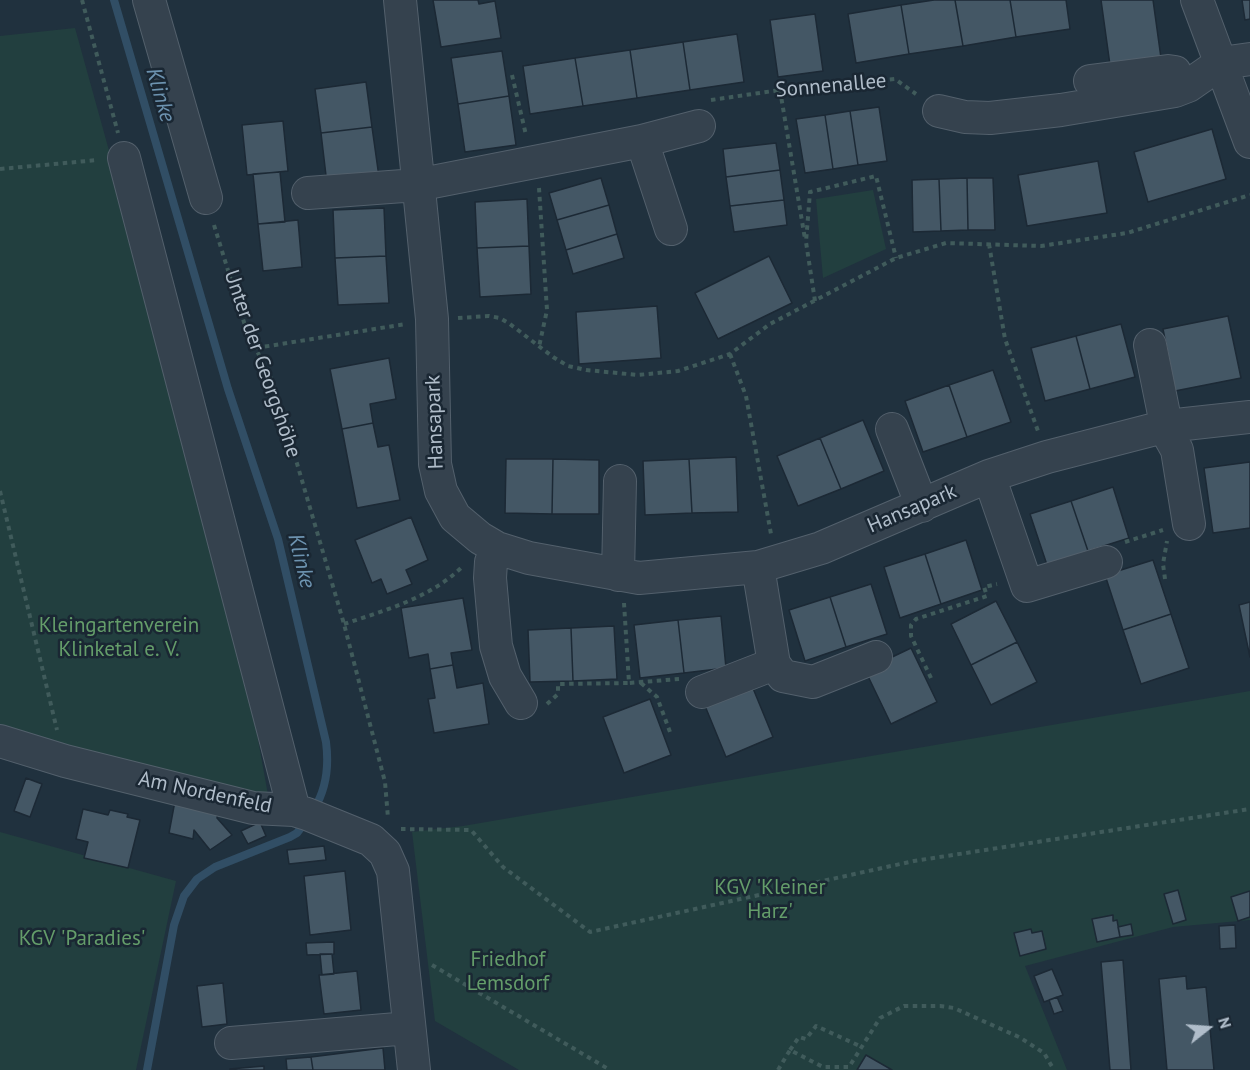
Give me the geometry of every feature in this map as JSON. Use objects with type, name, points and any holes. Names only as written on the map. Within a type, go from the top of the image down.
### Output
[{"type":"street","points":[[149,0],[206,198]]},
{"type":"street","name":"Hansapark","points":[[400,0],[432,319],[437,477],[443,498],[455,517],[489,543],[529,558],[621,584],[639,578],[768,564],[821,548],[989,476],[1047,457],[1167,426],[1250,417]]},
{"type":"street","points":[[1197,0],[1235,61],[1250,142]]},
{"type":"street","points":[[939,111],[965,117],[990,118],[1061,110],[1175,91],[1235,61]]},
{"type":"street","points":[[1090,81],[1168,71],[1182,75],[1193,83]]},
{"type":"street","points":[[308,193],[417,185],[642,141],[699,126]]},
{"type":"street","points":[[642,141],[671,229]]},
{"type":"street","points":[[124,158],[312,816]]},
{"type":"street","points":[[1150,345],[1167,426],[1177,450],[1189,524]]},
{"type":"street","points":[[892,429],[922,506]]},
{"type":"street","points":[[989,476],[1027,586],[1106,562]]},
{"type":"street","points":[[620,481],[621,584]]},
{"type":"street","points":[[489,543],[496,646],[505,676],[521,703]]},
{"type":"street","points":[[768,564],[774,664],[783,676],[813,682],[876,657]]},
{"type":"street","points":[[692,686],[774,664]]},
{"type":"street","name":"Am Nordenfeld","points":[[0,741],[65,761],[253,808],[312,816],[367,838],[379,846],[393,872],[400,946]]},
{"type":"street","points":[[400,946],[414,1070]]},
{"type":"street","points":[[231,1043],[409,1028]]},
{"type":"path","points":[[0,169],[124,158],[82,0]]},
{"type":"path","points":[[512,75],[530,151],[537,162],[547,310],[539,347]]},
{"type":"path","name":"Sonnenallee","points":[[699,126],[705,101],[780,90],[895,79],[939,111]]},
{"type":"path","points":[[780,90],[815,301]]},
{"type":"path","points":[[806,242],[810,192],[876,176],[896,258]]},
{"type":"path","points":[[256,348],[432,319],[495,316],[510,324],[568,366],[620,375],[678,371],[730,354],[770,324],[869,270],[896,258],[946,243],[1041,246],[1127,233],[1250,195]]},
{"type":"path","name":"Unter der Georgshöhe","points":[[206,198],[247,332],[270,376],[279,402],[344,624],[385,782],[389,829]]},
{"type":"path","points":[[989,244],[1005,339],[1047,457]]},
{"type":"path","points":[[730,354],[747,396],[768,564]]},
{"type":"path","points":[[0,491],[65,761]]},
{"type":"path","points":[[344,624],[424,595],[444,582],[489,543]]},
{"type":"path","points":[[931,678],[911,636],[911,625],[916,619],[987,596],[984,587],[1024,576]]},
{"type":"path","points":[[621,584],[629,683]]},
{"type":"path","points":[[521,703],[542,707],[558,694],[558,684],[640,682],[692,686]]},
{"type":"path","points":[[640,682],[657,697],[670,732]]},
{"type":"path","points":[[400,829],[471,830],[503,867],[590,932],[914,861],[1250,809]]},
{"type":"path","points":[[400,946],[610,1070]]},
{"type":"path","points":[[790,1050],[823,1067],[849,1067],[880,1018],[904,1006],[940,1006],[954,1008],[1019,1037],[1044,1053],[1054,1070]]},
{"type":"path","points":[[778,1070],[799,1037],[806,1038],[816,1026],[862,1047]]},
{"type":"green space","name":"Kleingartenverein Klinketal e. V.","points":[[75,28],[231,590],[268,795],[61,748],[0,727],[0,36]]},
{"type":"green space","points":[[873,190],[886,249],[823,278],[816,199]]},
{"type":"green space","name":"KGV 'Kleiner Harz'","points":[[1250,691],[1250,920],[1173,927],[1025,966],[1067,1070],[519,1070],[435,1021],[412,832],[463,826]]},
{"type":"green space","name":"KGV 'Paradies'","points":[[0,832],[176,881],[136,1070],[0,1070]]},
{"type":"building","points":[[433,0],[478,0],[479,4],[495,1],[501,38],[441,47]]},
{"type":"building","points":[[934,0],[955,0],[963,46],[909,54],[901,5]]},
{"type":"building","points":[[955,0],[1010,0],[1016,37],[963,46]]},
{"type":"building","points":[[1010,0],[1066,0],[1070,29],[1016,37]]},
{"type":"building","points":[[1101,0],[1153,0],[1161,58],[1110,65]]},
{"type":"building","points":[[1242,0],[1250,0],[1250,19],[1245,20]]},
{"type":"building","points":[[901,5],[909,54],[856,63],[848,14]]},
{"type":"building","points":[[815,14],[823,71],[778,77],[770,20]]},
{"type":"building","points":[[737,34],[744,82],[690,90],[683,42]]},
{"type":"building","points":[[683,42],[690,90],[637,98],[630,50]]},
{"type":"building","points":[[630,50],[637,98],[583,106],[575,58]]},
{"type":"building","points":[[502,51],[509,96],[458,104],[451,58]]},
{"type":"building","points":[[575,58],[583,106],[530,114],[523,66]]},
{"type":"building","points":[[366,82],[372,127],[321,133],[315,89]]},
{"type":"building","points":[[509,96],[516,145],[465,152],[458,104]]},
{"type":"building","points":[[879,107],[887,161],[858,165],[850,111]]},
{"type":"building","points":[[850,111],[858,165],[833,169],[825,115]]},
{"type":"building","points":[[825,115],[833,169],[805,173],[796,119]]},
{"type":"building","points":[[283,121],[288,171],[247,175],[242,125]]},
{"type":"building","points":[[372,127],[379,177],[327,184],[321,133]]},
{"type":"building","points":[[1212,129],[1226,179],[1148,202],[1134,152]]},
{"type":"building","points":[[776,143],[780,170],[726,177],[723,149]]},
{"type":"building","points":[[1098,161],[1107,213],[1027,226],[1018,175]]},
{"type":"building","points":[[780,170],[784,200],[730,206],[726,177]]},
{"type":"building","points":[[280,172],[285,222],[258,224],[253,174]]},
{"type":"building","points":[[601,178],[609,205],[557,220],[549,193]]},
{"type":"building","points":[[967,178],[968,230],[941,231],[939,179]]},
{"type":"building","points":[[967,178],[993,178],[995,230],[968,230]]},
{"type":"building","points":[[939,179],[941,231],[913,232],[912,180]]},
{"type":"building","points":[[527,199],[529,246],[477,248],[475,202]]},
{"type":"building","points":[[784,200],[787,225],[734,232],[730,206]]},
{"type":"building","points":[[609,205],[617,234],[566,250],[557,220]]},
{"type":"building","points":[[384,208],[386,256],[335,258],[333,210]]},
{"type":"building","points":[[298,220],[302,267],[263,271],[258,224]]},
{"type":"building","points":[[617,234],[624,258],[573,274],[566,250]]},
{"type":"building","points":[[529,246],[531,294],[480,297],[477,248]]},
{"type":"building","points":[[386,256],[389,303],[338,305],[335,258]]},
{"type":"building","points":[[769,256],[792,303],[718,339],[695,293]]},
{"type":"building","points":[[657,306],[661,358],[579,364],[576,312]]},
{"type":"building","points":[[1228,316],[1241,378],[1175,391],[1163,329]]},
{"type":"building","points":[[1121,324],[1135,377],[1090,389],[1076,336]]},
{"type":"building","points":[[1076,336],[1090,389],[1045,401],[1031,348]]},
{"type":"building","points":[[389,358],[396,399],[370,404],[373,423],[342,429],[330,369]]},
{"type":"building","points":[[993,370],[1011,422],[967,437],[949,385]]},
{"type":"building","points":[[949,385],[967,437],[923,452],[905,401]]},
{"type":"building","points":[[863,420],[884,471],[841,489],[820,438]]},
{"type":"building","points":[[373,423],[378,447],[389,445],[400,500],[357,508],[342,429]]},
{"type":"building","points":[[820,438],[841,489],[798,506],[777,456]]},
{"type":"building","points":[[736,457],[738,512],[692,513],[689,459]]},
{"type":"building","points":[[506,459],[553,459],[552,514],[505,513]]},
{"type":"building","points":[[553,459],[599,460],[599,514],[552,514]]},
{"type":"building","points":[[689,459],[692,513],[645,515],[643,461]]},
{"type":"building","points":[[1250,462],[1250,528],[1213,533],[1204,468]]},
{"type":"building","points":[[1113,487],[1129,538],[1088,551],[1071,501]]},
{"type":"building","points":[[1071,501],[1088,551],[1047,565],[1030,514]]},
{"type":"building","points":[[411,517],[428,560],[406,570],[412,584],[387,594],[381,579],[372,583],[355,540]]},
{"type":"building","points":[[966,540],[982,590],[941,604],[925,554]]},
{"type":"building","points":[[925,554],[941,604],[900,618],[884,567]]},
{"type":"building","points":[[1153,560],[1171,614],[1123,630],[1105,575]]},
{"type":"building","points":[[871,584],[887,634],[846,647],[830,597]]},
{"type":"building","points":[[830,597],[846,647],[805,661],[789,610]]},
{"type":"building","points":[[463,598],[472,650],[451,653],[453,665],[430,669],[428,654],[409,658],[401,608]]},
{"type":"building","points":[[996,601],[1017,642],[971,665],[951,624]]},
{"type":"building","points":[[1250,602],[1250,657],[1239,605]]},
{"type":"building","points":[[1171,614],[1189,668],[1141,684],[1123,630]]},
{"type":"building","points":[[721,616],[726,668],[684,673],[678,620]]},
{"type":"building","points":[[678,620],[684,673],[640,678],[634,625]]},
{"type":"building","points":[[614,626],[617,679],[573,681],[571,628]]},
{"type":"building","points":[[571,628],[573,681],[530,682],[528,630]]},
{"type":"building","points":[[1017,642],[1037,682],[991,705],[971,665]]},
{"type":"building","points":[[911,648],[937,702],[891,724],[865,670]]},
{"type":"building","points":[[453,665],[457,688],[483,683],[489,724],[434,733],[428,699],[435,698],[430,669]]},
{"type":"building","points":[[750,681],[773,737],[726,757],[703,701]]},
{"type":"building","points":[[650,699],[671,755],[624,773],[603,717]]},
{"type":"building","points":[[26,778],[42,784],[30,817],[14,811]]},
{"type":"building","points":[[175,801],[218,811],[217,818],[232,835],[210,850],[194,830],[193,839],[169,833]]},
{"type":"building","points":[[83,809],[108,815],[110,810],[128,814],[127,817],[140,820],[128,868],[84,858],[88,842],[76,839]]},
{"type":"building","points":[[260,822],[266,836],[248,844],[241,831]]},
{"type":"building","points":[[324,846],[326,860],[289,864],[287,850]]},
{"type":"building","points":[[345,871],[351,930],[310,935],[304,876]]},
{"type":"building","points":[[1178,890],[1186,920],[1173,924],[1164,894]]},
{"type":"building","points":[[1250,891],[1250,917],[1238,921],[1231,897]]},
{"type":"building","points":[[1113,915],[1113,921],[1117,920],[1120,937],[1097,942],[1092,919]]},
{"type":"building","points":[[1131,924],[1133,935],[1120,937],[1118,927]]},
{"type":"building","points":[[1235,925],[1236,948],[1220,949],[1219,926]]},
{"type":"building","points":[[1031,929],[1032,933],[1042,931],[1046,949],[1020,956],[1014,933]]},
{"type":"building","points":[[334,942],[334,954],[307,955],[306,943]]},
{"type":"building","points":[[320,954],[332,954],[334,974],[322,975]]},
{"type":"building","points":[[1123,960],[1131,1070],[1110,1070],[1101,962]]},
{"type":"building","points":[[1052,969],[1063,995],[1044,1002],[1034,976]]},
{"type":"building","points":[[357,971],[361,1010],[324,1014],[319,975]]},
{"type":"building","points":[[1186,976],[1187,989],[1206,987],[1214,1070],[1167,1070],[1159,979]]},
{"type":"building","points":[[223,983],[227,1024],[202,1027],[197,986]]},
{"type":"building","points":[[1057,997],[1063,1011],[1054,1014],[1049,1000]]},
{"type":"building","points":[[383,1048],[385,1070],[313,1070],[311,1057]]},
{"type":"building","points":[[866,1055],[892,1070],[857,1070]]},
{"type":"building","points":[[311,1057],[313,1070],[287,1070],[286,1059]]},
{"type":"building","points":[[264,1066],[264,1070],[230,1070],[230,1069]]},
{"type":"waterway","name":"Klinke","points":[[114,0],[228,389],[278,539],[326,742],[326,776],[322,793],[314,809]]},
{"type":"waterway","name":"Klinke","points":[[147,1070],[174,925],[184,896],[197,879],[215,867],[290,837],[297,833],[306,821]]},
{"type":"park label","name":"Friedhof Lemsdorf","points":[[508,972]]}]
